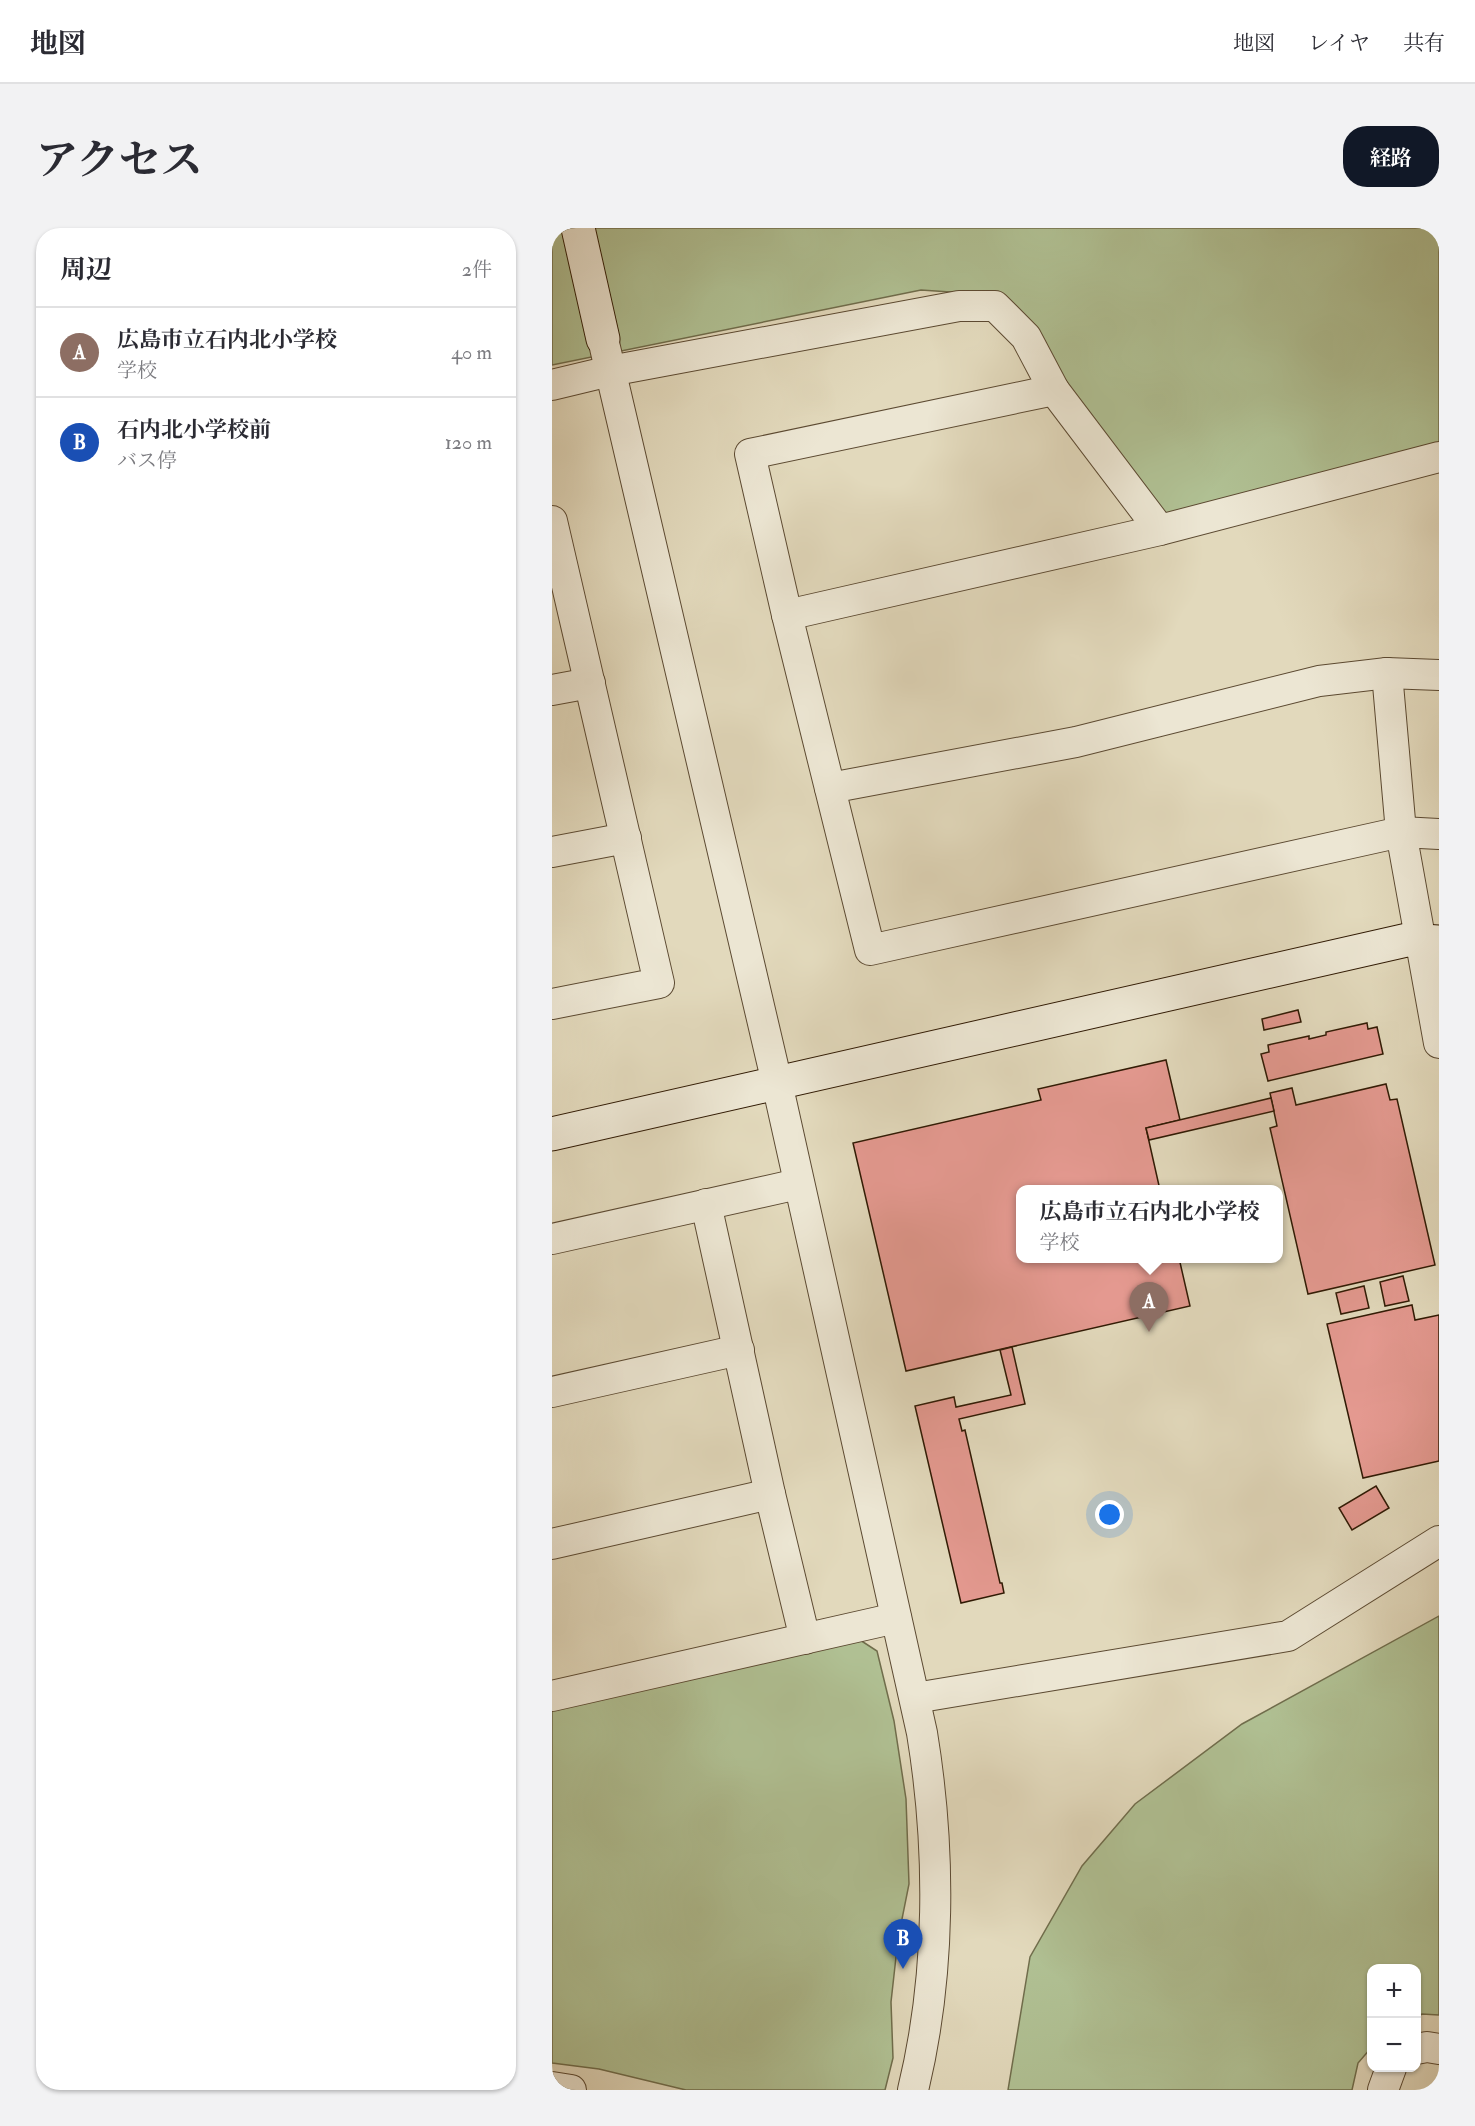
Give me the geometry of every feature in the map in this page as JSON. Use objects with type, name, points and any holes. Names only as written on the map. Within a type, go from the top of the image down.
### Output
[{"type":"street","points":[[578,228],[777,1083],[915,1698],[928,1771],[933,1831],[934,1893],[931,1979],[919,2065],[913,2090]]},
{"type":"street","points":[[552,385],[610,371],[959,306],[995,306],[1026,337],[1054,390],[1160,530]]},
{"type":"street","points":[[1054,390],[750,454],[787,615],[870,950],[1401,832],[1439,834]]},
{"type":"street","points":[[787,615],[1160,530],[1439,457]]},
{"type":"street","points":[[552,1004],[659,983],[553,533]]},
{"type":"street","points":[[830,788],[1076,742],[1318,681],[1387,673],[1439,675]]},
{"type":"street","points":[[1387,673],[1401,832],[1430,941],[1439,1043]]},
{"type":"street","points":[[552,690],[590,683]]},
{"type":"street","points":[[552,852],[626,838]]},
{"type":"street","points":[[552,1134],[1407,940],[1430,941]]},
{"type":"street","points":[[552,1239],[798,1184]]},
{"type":"street","points":[[706,1204],[770,1494],[805,1639]]},
{"type":"street","points":[[552,1392],[739,1350]]},
{"type":"street","points":[[552,1544],[770,1494]]},
{"type":"street","points":[[915,1698],[1288,1636],[1439,1540]]},
{"type":"street","points":[[552,1696],[896,1618]]},
{"type":"street","points":[[1421,2048],[1439,2049]]},
{"type":"street","points":[[1383,2090],[1389,2072]]},
{"type":"street","points":[[552,2087],[571,2090]]},
{"type":"green space","points":[[552,228],[1439,228],[1439,448],[1176,525],[1083,435],[994,295],[921,290],[552,365]]},
{"type":"green space","points":[[1439,1616],[1439,2015],[1421,2015],[1421,1964],[1367,1964],[1367,2053],[1358,2063],[1352,2090],[1008,2090],[1030,1957],[1082,1866],[1135,1804],[1242,1724]]},
{"type":"green space","points":[[860,1640],[877,1651],[894,1721],[906,1799],[909,1884],[898,1939],[891,2002],[893,2058],[885,2090],[686,2090],[599,2069],[552,2063],[552,1709]]},
{"type":"building","points":[[1298,1010],[1301,1022],[1264,1030],[1262,1019]]},
{"type":"building","points":[[1367,1023],[1368,1029],[1377,1027],[1383,1054],[1268,1081],[1261,1054],[1269,1052],[1268,1045],[1309,1036],[1309,1039],[1326,1035],[1326,1032]]},
{"type":"building","points":[[1166,1060],[1180,1120],[1146,1128],[1159,1185],[1016,1185],[1016,1263],[1180,1263],[1190,1306],[906,1371],[853,1143],[1041,1100],[1038,1089]]},
{"type":"building","points":[[1386,1084],[1390,1100],[1397,1099],[1435,1265],[1308,1294],[1270,1128],[1277,1126],[1270,1093],[1292,1088],[1296,1105]]},
{"type":"building","points":[[1271,1098],[1274,1111],[1149,1140],[1146,1128]]},
{"type":"building","points":[[1403,1276],[1409,1301],[1385,1306],[1380,1282]]},
{"type":"building","points":[[1364,1286],[1369,1308],[1341,1314],[1336,1293]]},
{"type":"building","points":[[1412,1305],[1415,1320],[1439,1315],[1439,1461],[1363,1478],[1327,1324]]},
{"type":"building","points":[[1012,1347],[1025,1404],[959,1419],[962,1431],[965,1430],[1004,1593],[961,1603],[915,1406],[954,1397],[956,1407],[1011,1395],[1000,1350]]},
{"type":"building","points":[[1376,1486],[1389,1508],[1352,1530],[1339,1508]]},
{"type":"place","name":"広島市立石内北小学校","points":[[1149,1332]]},
{"type":"place","name":"石内北小学校前","points":[[903,1969]]}]
